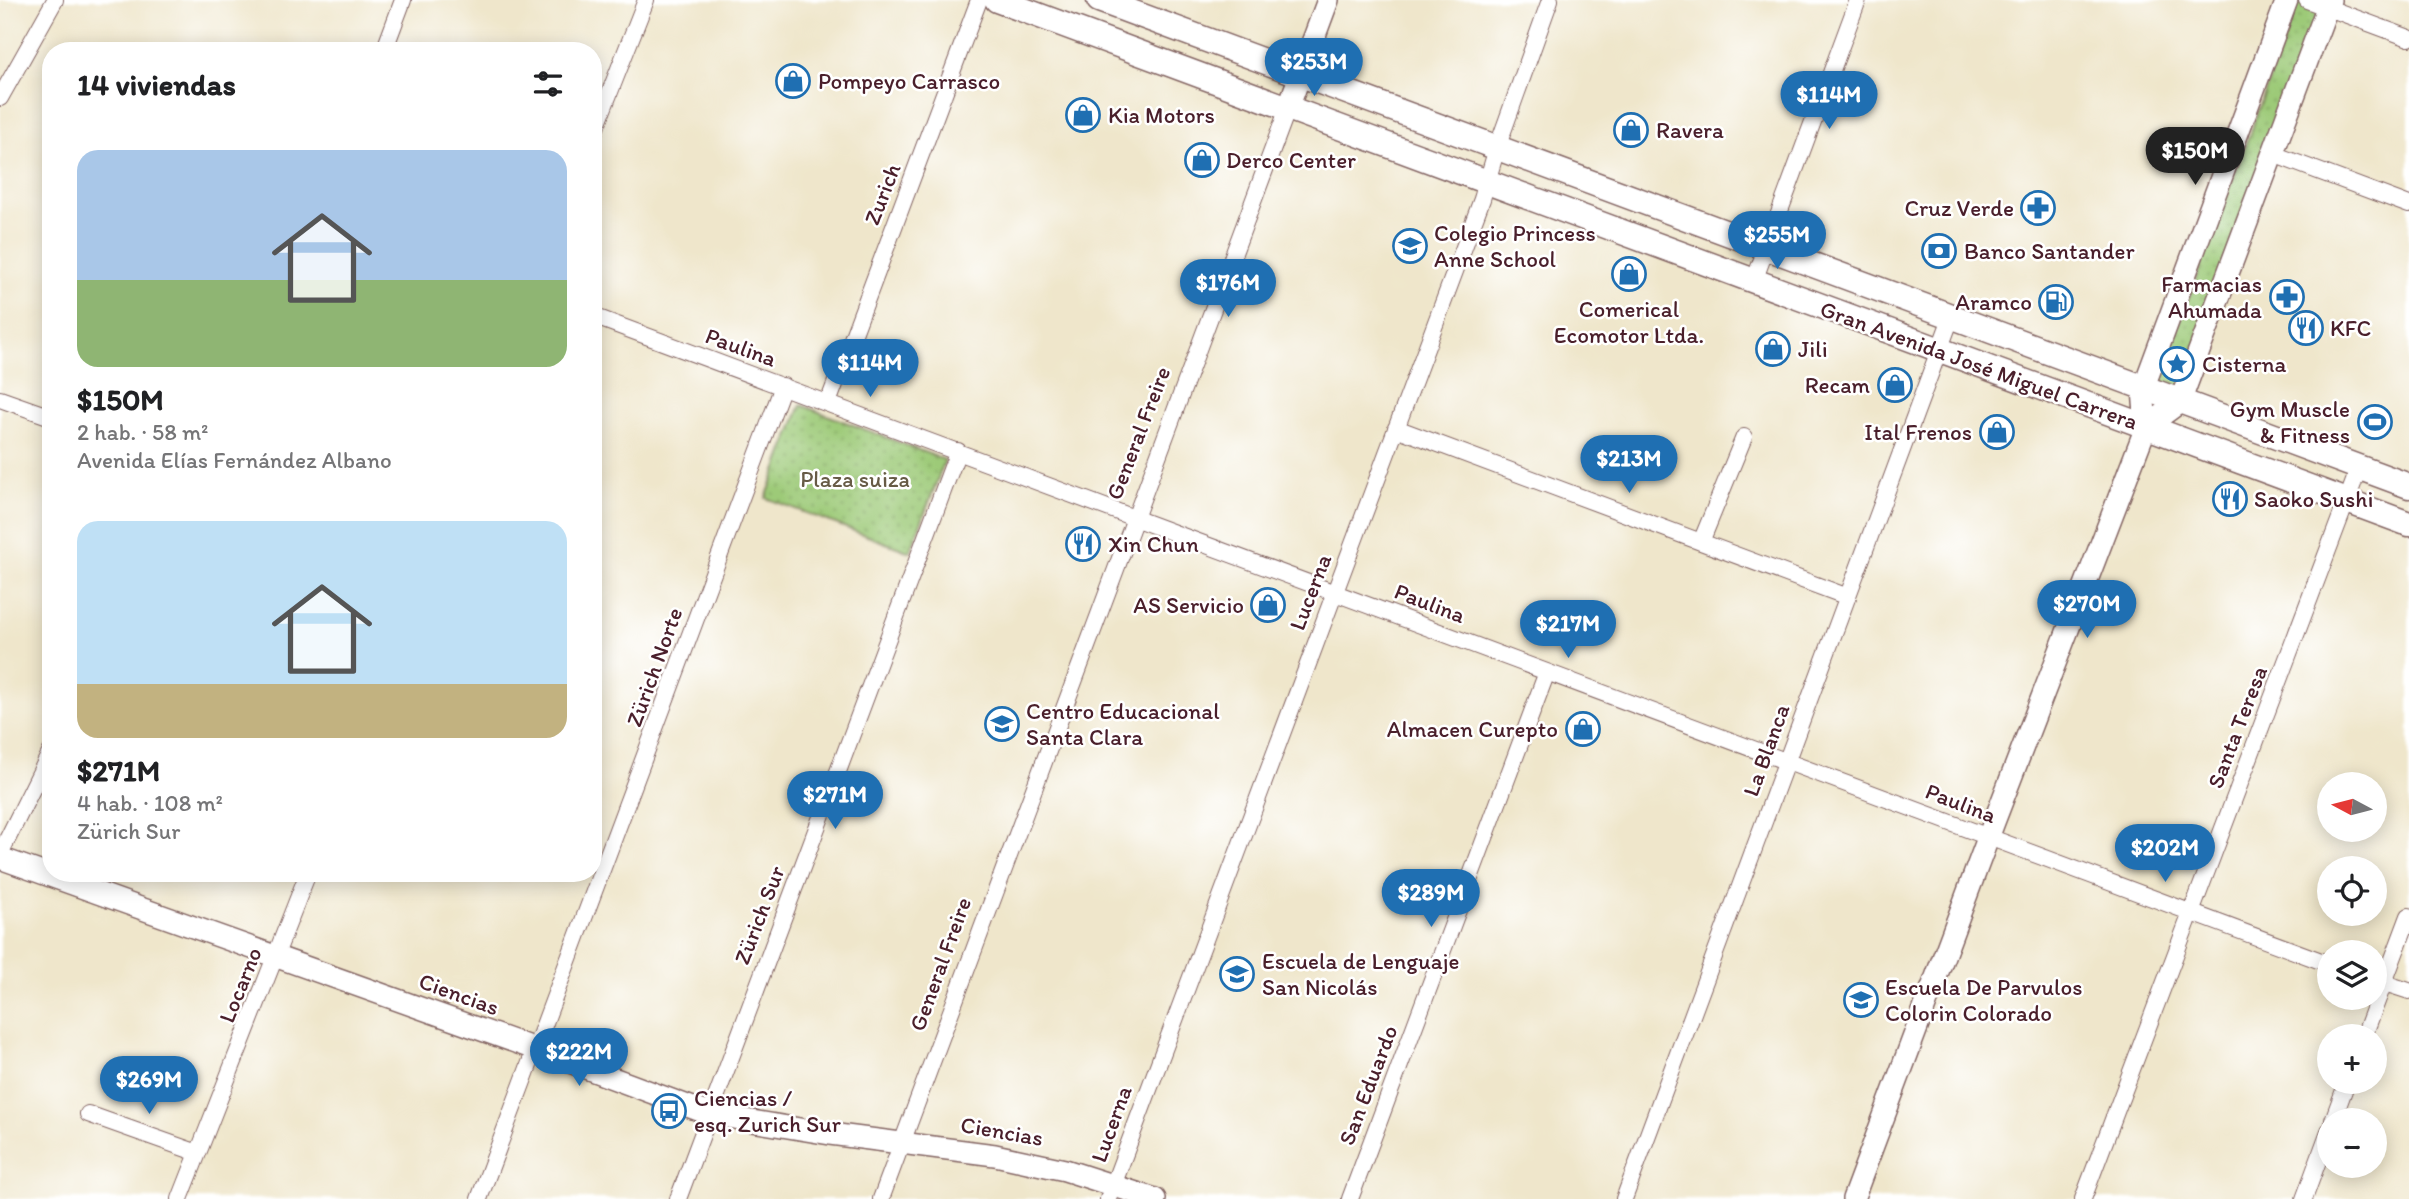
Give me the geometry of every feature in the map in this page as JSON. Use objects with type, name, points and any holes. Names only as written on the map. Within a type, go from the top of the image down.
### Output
[{"type":"main road","name":"Gran Avenida José Miguel Carrera","points":[[997,0],[2409,524]]},
{"type":"main road","name":"Gran Avenida José Miguel Carrera","points":[[1099,0],[2409,486]]},
{"type":"street","points":[[0,98],[55,0]]},
{"type":"street","points":[[387,42],[403,0]]},
{"type":"street","points":[[602,112],[646,0]]},
{"type":"street","name":"Zurich","points":[[828,403],[979,0]]},
{"type":"street","name":"General Freire","points":[[881,1199],[1328,0]]},
{"type":"street","name":"Lucerna","points":[[1111,1191],[1488,182],[1497,148],[1550,0]]},
{"type":"street","points":[[1754,281],[1857,0]]},
{"type":"street","points":[[1853,1199],[2146,427],[2143,389],[2287,0]]},
{"type":"street","points":[[2146,427],[2180,402],[2273,154],[2322,3],[2409,38]]},
{"type":"street","points":[[2273,154],[2409,205]]},
{"type":"street","name":"La Blanca","points":[[1624,1199],[1951,318]]},
{"type":"street","name":"Paulina","points":[[602,319],[2317,960]]},
{"type":"street","name":"Zürich Norte","points":[[602,870],[783,386]]},
{"type":"street","points":[[0,399],[42,414]]},
{"type":"street","points":[[1396,428],[1848,597]]},
{"type":"street","points":[[1701,542],[1744,437]]},
{"type":"street","name":"Zürich Sur","points":[[678,1199],[958,451]]},
{"type":"street","name":"Santa Teresa","points":[[2083,1199],[2359,468]]},
{"type":"street","name":"San Eduardo","points":[[1350,1199],[1547,672]]},
{"type":"street","points":[[0,856],[42,770]]},
{"type":"street","name":"Ciencias","points":[[0,856],[42,871]]},
{"type":"street","name":"Ciencias","points":[[71,882],[709,1114],[768,1125],[1008,1158],[1065,1170],[1111,1191],[1155,1199]]},
{"type":"street","name":"Locarno","points":[[180,1199],[304,882]]},
{"type":"street","name":"Zürich Norte","points":[[479,1199],[597,882]]},
{"type":"street","points":[[2387,964],[2409,916]]},
{"type":"street","points":[[2387,984],[2409,991]]},
{"type":"street","points":[[88,1114],[198,1153]]},
{"type":"street","points":[[2304,1199],[2317,1164]]},
{"type":"green space","points":[[2299,0],[2324,0],[2179,391],[2157,383]]},
{"type":"green space","name":"Plaza suiza","points":[[801,405],[945,460],[910,552],[766,498]]},
{"type":"place","name":"Pompeyo Carrasco","points":[[793,81]]},
{"type":"place","name":"Kia Motors","points":[[1083,115]]},
{"type":"place","name":"Ravera","points":[[1631,130]]},
{"type":"place","name":"Derco Center","points":[[1202,160]]},
{"type":"place","name":"Cruz Verde","points":[[2038,208]]},
{"type":"place","name":"Colegio Princess Anne School","points":[[1410,246]]},
{"type":"place","name":"Banco Santander","points":[[1939,251]]},
{"type":"place","name":"Comerical Ecomotor Ltda.","points":[[1629,274]]},
{"type":"place","name":"Farmacias Ahumada","points":[[2287,297]]},
{"type":"place","name":"Aramco","points":[[2056,302]]},
{"type":"place","name":"KFC","points":[[2306,328]]},
{"type":"place","name":"Jili","points":[[1773,349]]},
{"type":"place","name":"Cisterna","points":[[2177,364]]},
{"type":"place","name":"Recam","points":[[1895,385]]},
{"type":"place","name":"Gym Muscle & Fitness","points":[[2375,422]]},
{"type":"place","name":"Ital Frenos","points":[[1997,432]]},
{"type":"place","name":"Saoko Sushi","points":[[2230,499]]},
{"type":"place","name":"Xin Chun","points":[[1083,544]]},
{"type":"place","name":"AS Servicio","points":[[1268,605]]},
{"type":"place","name":"Centro Educacional Santa Clara","points":[[1002,724]]},
{"type":"place","name":"Almacen Curepto","points":[[1583,729]]},
{"type":"place","name":"Escuela de Lenguaje San Nicolás","points":[[1237,974]]},
{"type":"place","name":"Escuela De Parvulos Colorin Colorado","points":[[1861,1000]]},
{"type":"place","name":"Ciencias / esq. Zurich Sur","points":[[669,1111]]}]
